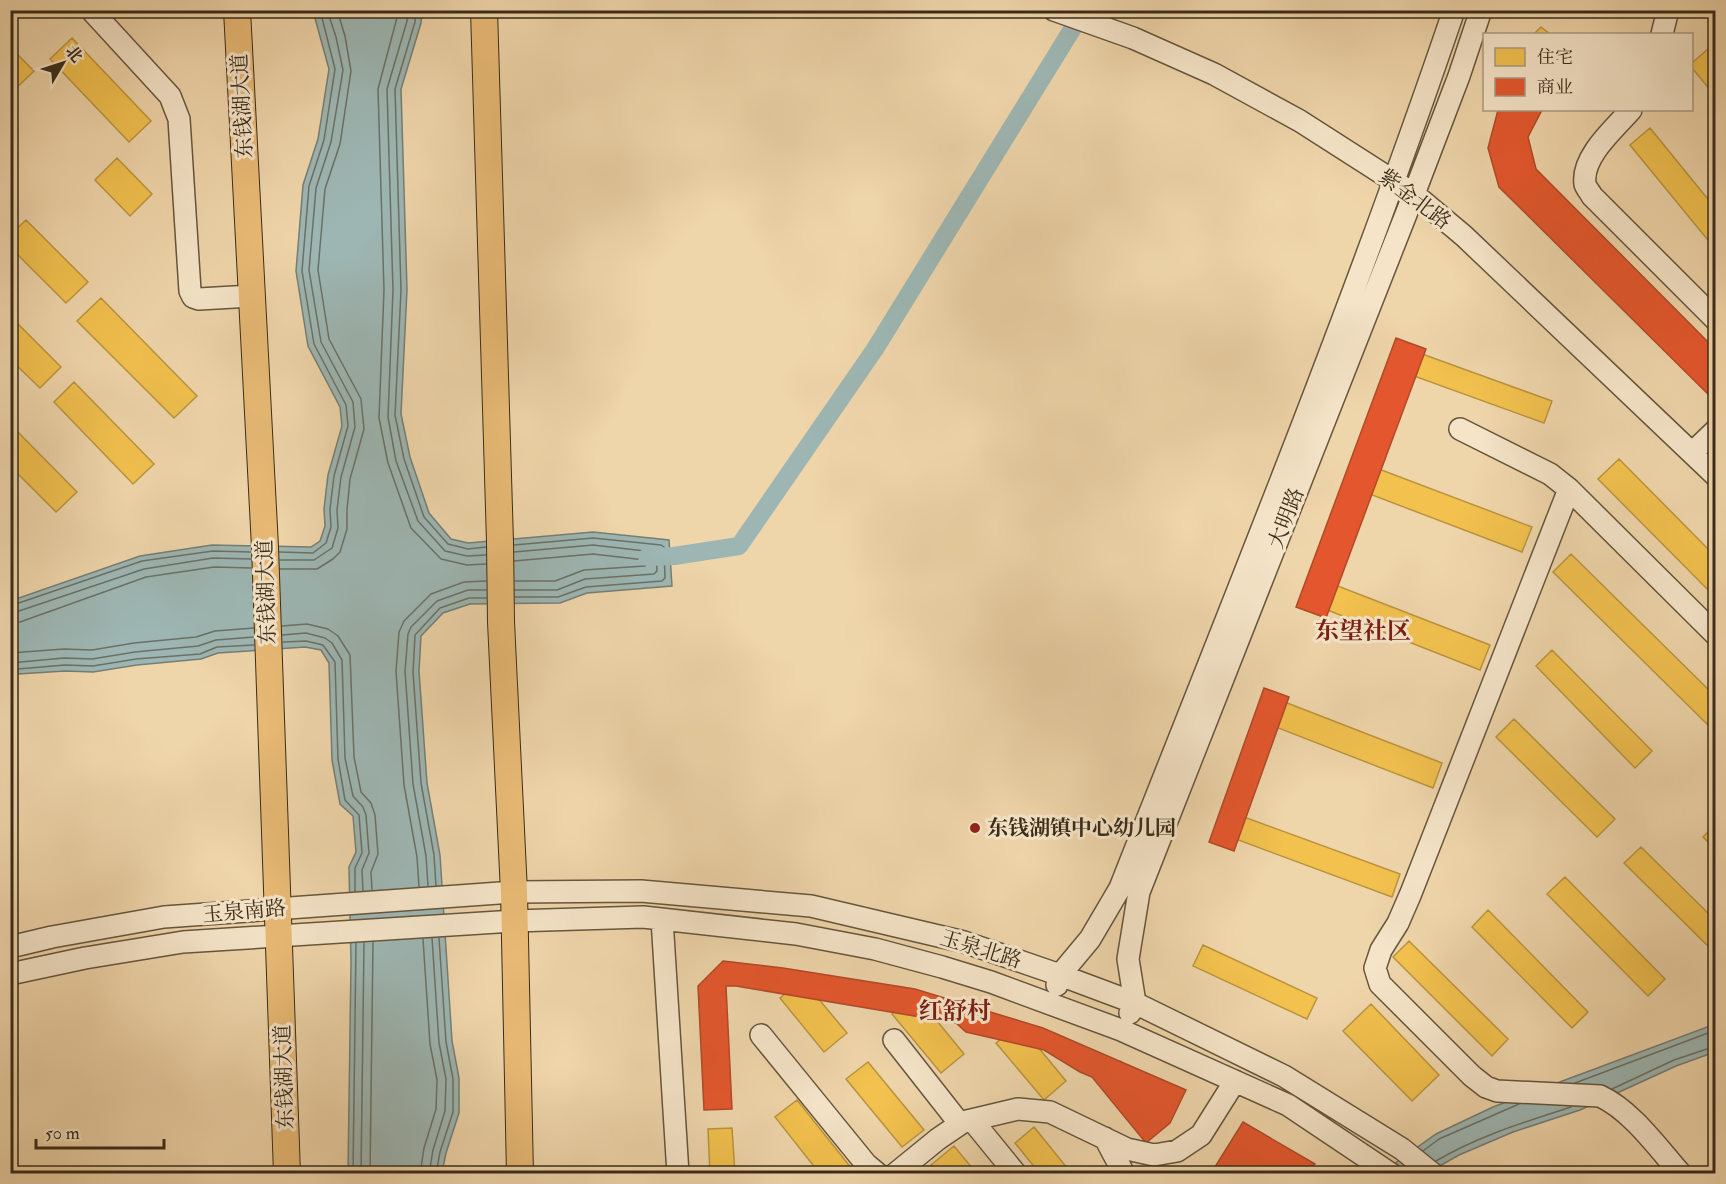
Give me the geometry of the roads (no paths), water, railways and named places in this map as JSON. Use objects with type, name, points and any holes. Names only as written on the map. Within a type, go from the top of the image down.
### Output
[{"type":"main road","name":"东钱湖大道","points":[[237,10],[265,547],[287,1173]]},
{"type":"main road","points":[[484,10],[501,622],[514,892],[520,1173]]},
{"type":"street","points":[[91,10],[170,96],[179,119],[190,291],[193,297],[199,299],[252,296]]},
{"type":"street","name":"紫金北路","points":[[1054,10],[1133,38],[1233,85],[1300,122],[1414,194],[1464,236],[1716,476]]},
{"type":"street","name":"大明路","points":[[1051,1003],[1060,975],[1090,939],[1120,888],[1297,441],[1394,181],[1454,10]]},
{"type":"street","name":"大明路","points":[[1135,1003],[1128,958],[1139,892],[1414,194],[1459,76],[1481,10]]},
{"type":"street","points":[[1662,33],[1668,10]]},
{"type":"street","points":[[1630,111],[1589,159],[1585,171],[1585,185],[1592,196],[1716,320]]},
{"type":"street","points":[[1460,429],[1550,474],[1569,489],[1716,635]]},
{"type":"street","points":[[1692,453],[1716,430]]},
{"type":"street","points":[[1569,489],[1411,893],[1398,923],[1381,950],[1375,968],[1380,984],[1472,1076],[1486,1087],[1497,1091],[1600,1096],[1624,1111],[1681,1173]]},
{"type":"street","name":"玉泉北路","points":[[479,894],[641,891],[811,906],[964,942],[1135,1003],[1284,1076],[1402,1149],[1433,1173]]},
{"type":"street","name":"玉泉南路","points":[[10,947],[52,937],[164,918],[479,894]]},
{"type":"street","name":"玉泉北路","points":[[477,923],[643,917],[796,934],[875,949],[991,982],[1121,1030],[1288,1105],[1383,1168]]},
{"type":"street","points":[[662,919],[678,1173]]},
{"type":"street","name":"玉泉南路","points":[[10,974],[85,958],[183,942],[477,923]]},
{"type":"street","points":[[1121,1030],[1135,1003]]},
{"type":"street","points":[[760,1035],[866,1164],[878,1173]]},
{"type":"street","points":[[894,1040],[966,1122],[1016,1173]]},
{"type":"street","points":[[895,1173],[966,1122],[1018,1109],[1050,1112],[1127,1149],[1154,1155],[1178,1151],[1201,1135],[1235,1081]]},
{"type":"street","points":[[1105,1138],[1124,1173]]},
{"type":"water","points":[[313,11],[422,11],[421,23],[401,89],[407,290],[401,414],[410,457],[429,513],[451,539],[468,543],[593,532],[669,540],[672,586],[587,593],[560,603],[470,604],[443,613],[421,636],[419,671],[427,783],[440,855],[452,1041],[459,1078],[459,1113],[442,1173],[348,1173],[351,963],[349,867],[356,852],[353,816],[340,804],[332,760],[329,663],[321,650],[305,647],[218,653],[201,659],[93,672],[18,674],[11,678],[10,601],[140,556],[212,545],[311,547],[320,541],[325,526],[324,509],[328,475],[342,426],[340,407],[308,346],[296,271],[303,185],[318,139],[329,69]]},
{"type":"water","points":[[1715,1024],[1715,1052],[1676,1066],[1580,1110],[1513,1132],[1459,1155],[1427,1173],[1380,1174],[1436,1134],[1493,1107]]},
{"type":"waterway","points":[[647,557],[674,556],[739,546],[875,349],[1084,10]]},
{"type":"place","name":"东钱湖镇中心幼儿园","points":[[975,828]]},
{"type":"district","name":"东望社区","points":[[1363,631]]},
{"type":"district","name":"红舒村","points":[[955,1011]]}]
